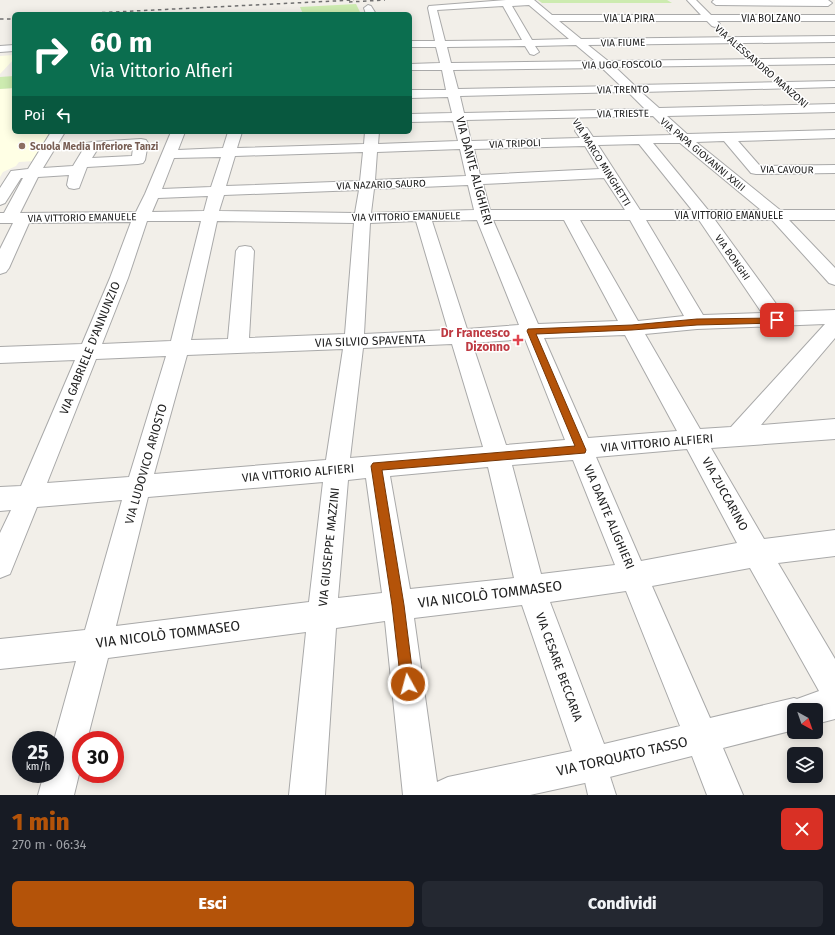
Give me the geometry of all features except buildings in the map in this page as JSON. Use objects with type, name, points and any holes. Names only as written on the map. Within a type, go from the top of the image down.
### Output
[{"type":"street","name":"VIA ALESSANDRO MANZONI","points":[[691,0],[708,18],[810,108],[835,133]]},
{"type":"street","points":[[795,1],[835,29]]},
{"type":"street","points":[[716,2],[795,1],[835,3]]},
{"type":"street","name":"VIA PAPA GIOVANNI XXIII","points":[[506,3],[531,2],[581,43],[684,139],[776,215],[835,279]]},
{"type":"street","name":"VIA DANTE ALIGHIERI","points":[[506,3],[432,8],[483,215],[725,795]]},
{"type":"street","name":"VIA MARCO MINGHETTI","points":[[506,3],[556,91],[635,214],[697,322]]},
{"type":"street","name":"VIA LA PIRA","points":[[551,18],[708,18]]},
{"type":"street","name":"VIA BOLZANO","points":[[708,18],[835,18]]},
{"type":"street","name":"VIA FIUME","points":[[412,44],[835,39]]},
{"type":"street","points":[[0,49],[12,48]]},
{"type":"street","name":"VIA UGO FOSCOLO","points":[[412,67],[835,61]]},
{"type":"street","name":"VIA TRENTO","points":[[412,94],[835,84]]},
{"type":"street","name":"VIA TRIESTE","points":[[412,118],[835,108]]},
{"type":"street","name":"VIA TRIPOLI","points":[[170,154],[232,142],[372,140],[466,144],[728,138],[835,133]]},
{"type":"street","points":[[0,268],[11,218],[33,173],[57,134]]},
{"type":"street","name":"VIA GABRIELE D'ANNUNZIO","points":[[0,564],[119,278],[141,217],[153,194],[177,134]]},
{"type":"street","name":"VIA CAVOUR","points":[[728,138],[756,170],[835,169]]},
{"type":"street","name":"VIA GIUSEPPE MAZZINI","points":[[307,795],[322,615],[337,469],[354,342],[362,218],[368,184],[372,140]]},
{"type":"street","name":"VIA BONGHI","points":[[642,140],[704,216],[777,320]]},
{"type":"street","name":"VIA LUDOVICO ARIOSTO","points":[[56,795],[138,488],[179,348],[210,216],[232,142]]},
{"type":"street","points":[[0,200],[16,174],[80,167],[74,185]]},
{"type":"street","name":"VIA NAZARIO SAURO","points":[[153,194],[608,173]]},
{"type":"street","name":"VIA VITTORIO EMANUELE","points":[[11,218],[210,216],[362,218],[483,215],[635,214],[704,216],[835,214]]},
{"type":"street","name":"VIA ZUCCARINO","points":[[569,215],[757,553],[835,689]]},
{"type":"street","name":"VIA CESARE BECCARIA","points":[[422,216],[497,456],[531,590],[594,764],[602,795]]},
{"type":"street","points":[[238,345],[245,251]]},
{"type":"street","name":"VIA SILVIO SPAVENTA","points":[[0,355],[238,345],[354,342],[461,337],[531,331],[632,328],[697,322],[835,317]]},
{"type":"street","points":[[736,437],[835,325]]},
{"type":"street","name":"VIA VITTORIO ALFIERI","points":[[0,500],[337,469],[582,450],[694,439],[835,429]]},
{"type":"street","points":[[376,466],[398,605],[421,795]]},
{"type":"street","name":"VIA NICOLÒ TOMMASEO","points":[[0,654],[97,644],[398,605],[531,590],[634,576],[757,553],[835,543]]},
{"type":"street","points":[[823,707],[835,704]]},
{"type":"street","name":"VIA TORQUATO TASSO","points":[[448,795],[594,764],[787,716]]},
{"type":"shaded area","points":[[12,55],[12,61],[0,74],[0,56]]},
{"type":"shaded area","name":"Scuola Media Inferiore Tanzi","points":[[12,88],[12,134],[50,134],[35,161],[19,162],[16,166],[3,172],[0,177],[0,89]]},
{"type":"green space","points":[[538,0],[667,0],[672,3],[542,3]]},
{"type":"green space","points":[[356,4],[360,12],[302,12],[300,7]]},
{"type":"green space","points":[[12,76],[12,88],[0,89],[0,77]]},
{"type":"railway","points":[[114,12],[354,0]]},
{"type":"railway","points":[[349,2],[385,0]]},
{"type":"railway","points":[[0,19],[12,19]]},
{"type":"place","name":"Scuola Media Inferiore Tanzi","points":[[22,146]]},
{"type":"place","name":"Dr Francesco Dizonno","points":[[518,340]]},
{"type":"route","points":[[408,684],[398,605],[376,466],[582,450],[531,331],[632,328],[697,322],[777,320]]}]
